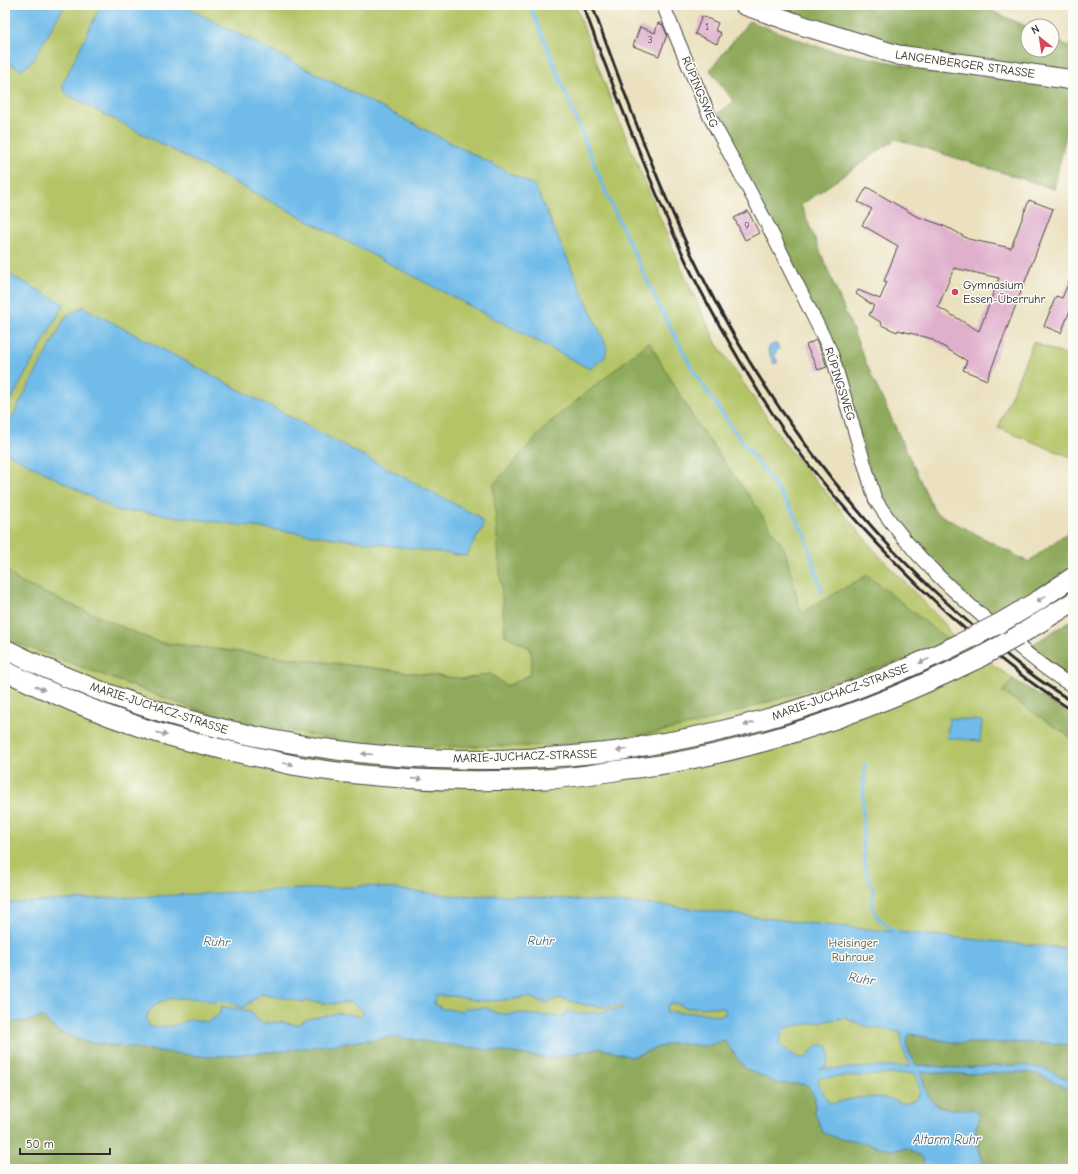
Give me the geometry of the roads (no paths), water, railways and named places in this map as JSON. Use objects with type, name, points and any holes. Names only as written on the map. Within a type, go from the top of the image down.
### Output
[{"type":"main road","name":"LANGENBERGER STRASSE","points":[[744,5],[769,10],[898,55],[972,64],[1073,80]]},
{"type":"main road","name":"MARIE-JUCHACZ-STRASSE","points":[[5,649],[85,685],[156,710],[217,728],[293,744],[357,754],[422,759],[477,760],[541,758],[601,753],[669,742],[737,728],[815,704],[877,681],[959,644],[1040,600],[1073,577]]},
{"type":"main road","name":"MARIE-JUCHACZ-STRASSE","points":[[5,671],[80,704],[146,729],[200,744],[298,766],[357,774],[422,779],[481,781],[548,779],[671,763],[743,747],[824,723],[893,698],[938,678],[977,659],[1018,636],[1073,602]]},
{"type":"street","name":"RÜPINGSWEG","points":[[663,5],[710,117],[764,218],[831,352],[875,498],[898,532],[948,586],[1030,655],[1073,686]]},
{"type":"water","points":[[5,5],[65,5],[32,62],[21,70],[5,61]]},
{"type":"water","points":[[112,5],[182,5],[535,186],[607,348],[605,357],[590,369],[66,94],[62,85],[99,9]]},
{"type":"water","points":[[5,272],[64,304],[5,411]]},
{"type":"water","points":[[83,307],[479,517],[484,525],[466,556],[137,511],[120,512],[5,452],[5,430],[67,315]]},
{"type":"water","points":[[773,344],[777,344],[779,349],[774,354],[778,362],[774,364],[768,351],[769,347]]},
{"type":"water","points":[[949,718],[982,721],[980,741],[947,738]]},
{"type":"water","points":[[368,886],[455,896],[499,895],[659,905],[806,923],[1073,949],[1073,1045],[1043,1043],[956,1043],[910,1034],[907,1046],[916,1065],[956,1068],[1018,1065],[1042,1068],[1072,1081],[1073,1093],[1037,1074],[1023,1072],[963,1074],[920,1072],[927,1093],[940,1107],[948,1109],[968,1109],[978,1112],[976,1128],[977,1141],[986,1169],[924,1169],[923,1158],[907,1148],[892,1150],[848,1139],[840,1139],[823,1133],[815,1113],[815,1098],[809,1087],[804,1084],[776,1083],[745,1068],[724,1040],[707,1046],[671,1043],[631,1057],[600,1048],[550,1058],[391,1037],[282,1051],[208,1057],[85,1042],[58,1031],[42,1017],[27,1021],[5,1023],[5,903]],"holes":[[[262,993],[303,1002],[308,1001],[332,1004],[351,1002],[364,1012],[360,1016],[337,1013],[308,1019],[297,1025],[281,1022],[264,1023],[256,1019],[251,1011],[221,1006],[220,1014],[208,1022],[190,1019],[173,1026],[149,1027],[146,1020],[148,1013],[156,1004],[168,999],[183,998],[204,999],[212,1002],[226,1001],[243,1008]],[[437,996],[451,996],[480,1001],[496,1001],[529,997],[545,1003],[559,998],[585,1005],[601,1007],[621,1006],[624,1009],[576,1015],[576,1012],[566,1012],[563,1017],[519,1013],[496,1013],[487,1008],[466,1008],[462,1011],[444,1009],[434,1004]],[[671,1003],[678,1004],[686,1008],[720,1007],[725,1009],[725,1014],[720,1016],[702,1013],[667,1012],[667,1007]],[[845,1018],[870,1028],[885,1029],[901,1033],[903,1050],[911,1066],[820,1069],[827,1066],[830,1053],[827,1045],[817,1046],[807,1058],[797,1057],[779,1045],[781,1035],[787,1027]],[[915,1073],[920,1090],[917,1099],[905,1104],[876,1097],[859,1098],[830,1104],[818,1084],[819,1078]]]},
{"type":"waterway","points":[[530,5],[606,193],[659,306],[694,372],[730,425],[791,509],[805,535],[822,592]]},
{"type":"waterway","points":[[865,764],[863,841],[866,870],[873,890],[872,903],[875,913],[880,919],[898,934]]},
{"type":"railway","points":[[583,5],[615,92],[670,226],[692,274],[739,359],[764,401],[791,441],[821,480],[854,518],[922,589],[994,654],[1033,684],[1073,711]]},
{"type":"railway","points":[[592,5],[655,172],[699,270],[739,345],[785,416],[836,484],[863,516],[891,548],[931,588],[1002,651],[1037,679],[1073,702]]},
{"type":"place","name":"Gymnasium Essen-Überruhr","points":[[955,292]]},
{"type":"water label","name":"Ruhr","points":[[541,940]]},
{"type":"water label","name":"Ruhr","points":[[217,941]]},
{"type":"water label","name":"Ruhr","points":[[862,978]]},
{"type":"water label","name":"Altarm Ruhr","points":[[947,1139]]},
{"type":"park label","name":"Heisinger Ruhraue","points":[[853,950]]}]
